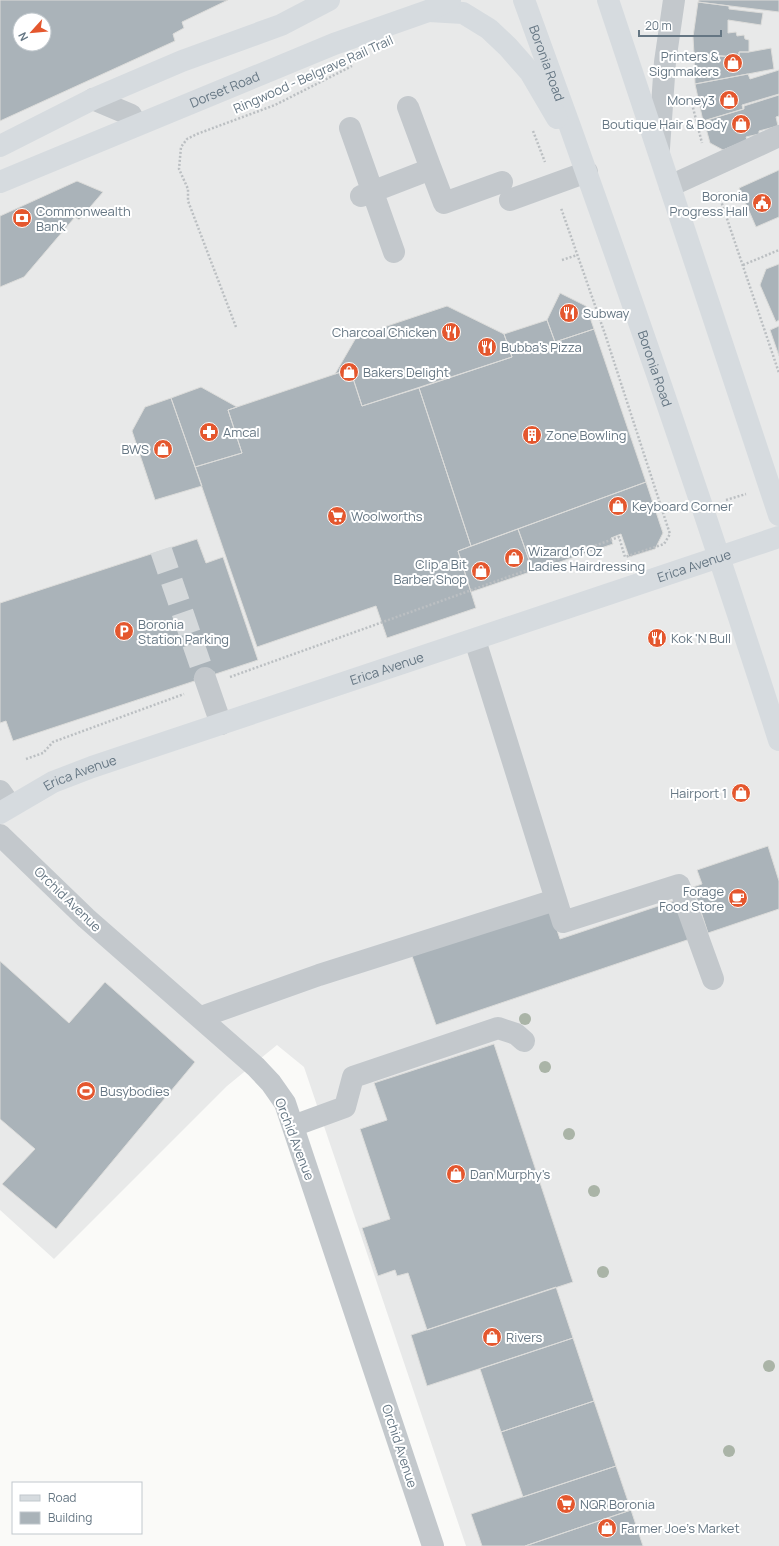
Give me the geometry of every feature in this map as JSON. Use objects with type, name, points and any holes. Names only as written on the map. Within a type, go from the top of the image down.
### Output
[{"type":"main road","points":[[281,25],[306,0]]},
{"type":"main road","points":[[0,146],[93,99],[182,61],[281,25],[329,0]]},
{"type":"main road","name":"Dorset Road","points":[[0,182],[136,124],[334,44],[428,11],[450,0]]},
{"type":"main road","name":"Boronia Road","points":[[524,0],[588,172],[719,557],[779,740]]},
{"type":"main road","points":[[611,3],[779,515]]},
{"type":"main road","points":[[428,11],[463,13],[489,29],[508,47],[530,72],[588,172]]},
{"type":"main road","name":"Erica Avenue","points":[[3,803],[79,772],[779,538]]},
{"type":"street","points":[[659,148],[665,62],[674,0]]},
{"type":"street","points":[[93,99],[131,115],[136,124]]},
{"type":"street","points":[[408,107],[444,203],[506,191],[552,185],[588,172]]},
{"type":"street","points":[[350,128],[367,194],[394,252]]},
{"type":"street","points":[[670,186],[779,136]]},
{"type":"street","points":[[367,194],[431,169]]},
{"type":"street","points":[[475,640],[562,922],[679,885],[713,979]]},
{"type":"street","points":[[206,682],[221,724]]},
{"type":"street","name":"Orchid Avenue","points":[[0,835],[86,918],[201,1017],[256,1067],[271,1083],[285,1104],[433,1546]]},
{"type":"street","points":[[201,1017],[319,976],[555,900]]},
{"type":"street","points":[[293,1126],[346,1107],[353,1077],[498,1028],[516,1034],[524,1041]]},
{"type":"path","name":"Ringwood - Belgrave Rail Trail","points":[[236,327],[188,202],[188,188],[179,169],[181,147],[187,139],[275,105],[356,64]]},
{"type":"path","points":[[688,90],[692,112],[779,374]]},
{"type":"path","points":[[26,759],[43,753],[54,742],[206,682],[619,537],[625,557],[664,544],[670,534],[667,524],[605,334],[533,130]]},
{"type":"path","points":[[743,265],[779,250]]},
{"type":"path","points":[[562,260],[577,255]]},
{"type":"path","points":[[703,510],[730,499],[770,488]]},
{"type":"shaded area","points":[[0,0],[779,0],[779,1546],[466,1546],[304,1067],[277,1045],[227,1086],[54,1259],[0,1210]]},
{"type":"building","points":[[0,0],[228,0],[182,22],[184,28],[173,34],[175,41],[0,121]]},
{"type":"building","points":[[699,0],[779,0],[779,12],[698,2]]},
{"type":"building","points":[[698,2],[729,6],[729,9],[763,13],[761,25],[728,20],[728,33],[736,32],[737,36],[744,35],[745,39],[749,40],[749,52],[739,52],[739,57],[694,54],[693,37]]},
{"type":"building","name":"Printers & Signmakers","points":[[771,48],[774,69],[695,84],[694,55],[739,57],[739,52],[749,52]]},
{"type":"building","name":"Money3","points":[[779,70],[779,94],[742,105],[743,109],[703,121],[695,84],[748,74],[750,79]]},
{"type":"building","name":"Boutique Hair & Body","points":[[779,95],[779,116],[776,117],[778,126],[759,131],[759,134],[746,137],[747,140],[723,150],[710,143],[704,121],[744,109],[744,106]]},
{"type":"building","name":"Boronia Progress Hall","points":[[779,170],[779,217],[756,227],[739,188]]},
{"type":"building","points":[[77,181],[103,192],[79,220],[75,217],[24,277],[0,287],[0,216]]},
{"type":"building","points":[[779,264],[779,320],[776,322],[760,285],[766,269]]},
{"type":"building","name":"Subway","points":[[560,293],[586,306],[594,329],[555,342],[547,320]]},
{"type":"building","points":[[447,306],[504,334],[512,357],[362,406],[350,369],[335,374],[357,336]]},
{"type":"building","name":"Zone Bowling","points":[[547,320],[555,342],[594,329],[646,482],[471,546],[419,388],[512,357],[504,334]]},
{"type":"building","points":[[779,326],[779,356],[770,330]]},
{"type":"building","name":"Woolworths","points":[[350,369],[362,406],[419,388],[471,546],[458,551],[476,608],[387,638],[376,606],[257,647],[195,467],[242,453],[228,410]]},
{"type":"building","name":"Amcal","points":[[201,387],[237,407],[228,410],[242,453],[195,467],[171,398]]},
{"type":"building","name":"BWS","points":[[171,398],[202,486],[155,500],[132,431],[145,407]]},
{"type":"building","name":"Keyboard Corner","points":[[646,482],[663,533],[655,549],[629,557],[621,534],[611,538],[613,544],[533,571],[518,529]]},
{"type":"building","points":[[518,529],[533,571],[471,592],[458,551]]},
{"type":"building","name":"Boronia Station Parking","points":[[197,539],[206,563],[223,557],[258,660],[13,741],[6,721],[0,723],[0,603]]},
{"type":"building","name":"Forage Food Store","points":[[768,846],[779,881],[779,909],[708,933],[693,887],[702,884],[697,870]]},
{"type":"building","points":[[679,899],[693,938],[436,1025],[412,956],[550,909],[560,939]]},
{"type":"building","name":"Busybodies","points":[[0,961],[69,1023],[105,982],[195,1062],[56,1229],[2,1184],[35,1149],[0,1119]]},
{"type":"building","name":"Dan Murphy's","points":[[494,1044],[573,1282],[427,1330],[408,1273],[397,1276],[395,1270],[378,1276],[362,1228],[390,1219],[360,1129],[387,1120],[374,1083]]},
{"type":"building","name":"Rivers","points":[[556,1287],[573,1338],[427,1386],[411,1335]]},
{"type":"building","points":[[573,1338],[594,1401],[501,1432],[480,1369]]},
{"type":"building","points":[[594,1401],[616,1466],[523,1497],[501,1432]]},
{"type":"building","name":"NQR Boronia","points":[[616,1466],[631,1510],[525,1546],[482,1546],[471,1514]]},
{"type":"building","name":"Farmer Joe's Market","points":[[631,1510],[643,1546],[525,1546]]},
{"type":"tunnel","points":[[161,550],[205,678]]},
{"type":"place","name":"Printers & Signmakers","points":[[733,63]]},
{"type":"place","name":"Money3","points":[[729,100]]},
{"type":"place","name":"Boutique Hair & Body","points":[[741,124]]},
{"type":"place","name":"Boronia Progress Hall","points":[[762,203]]},
{"type":"place","name":"Commonwealth Bank","points":[[22,218]]},
{"type":"place","name":"Subway","points":[[569,313]]},
{"type":"place","name":"Charcoal Chicken","points":[[451,332]]},
{"type":"place","name":"Bubba's Pizza","points":[[487,347]]},
{"type":"place","name":"Bakers Delight","points":[[349,372]]},
{"type":"place","name":"Amcal","points":[[209,432]]},
{"type":"place","name":"Zone Bowling","points":[[532,435]]},
{"type":"place","name":"BWS","points":[[163,449]]},
{"type":"place","name":"Keyboard Corner","points":[[618,506]]},
{"type":"place","name":"Woolworths","points":[[337,516]]},
{"type":"place","name":"Wizard of Oz Ladies Hairdressing","points":[[514,558]]},
{"type":"place","name":"Clip a Bit Barber Shop","points":[[481,571]]},
{"type":"place","name":"Boronia Station Parking","points":[[124,631]]},
{"type":"place","name":"Kok 'N Bull","points":[[657,638]]},
{"type":"place","name":"Hairport 1","points":[[741,793]]},
{"type":"place","name":"Forage Food Store","points":[[738,898]]},
{"type":"place","name":"Busybodies","points":[[86,1091]]},
{"type":"place","name":"Dan Murphy's","points":[[456,1174]]},
{"type":"place","name":"Rivers","points":[[492,1337]]},
{"type":"place","name":"NQR Boronia","points":[[566,1504]]},
{"type":"place","name":"Farmer Joe's Market","points":[[607,1528]]}]
